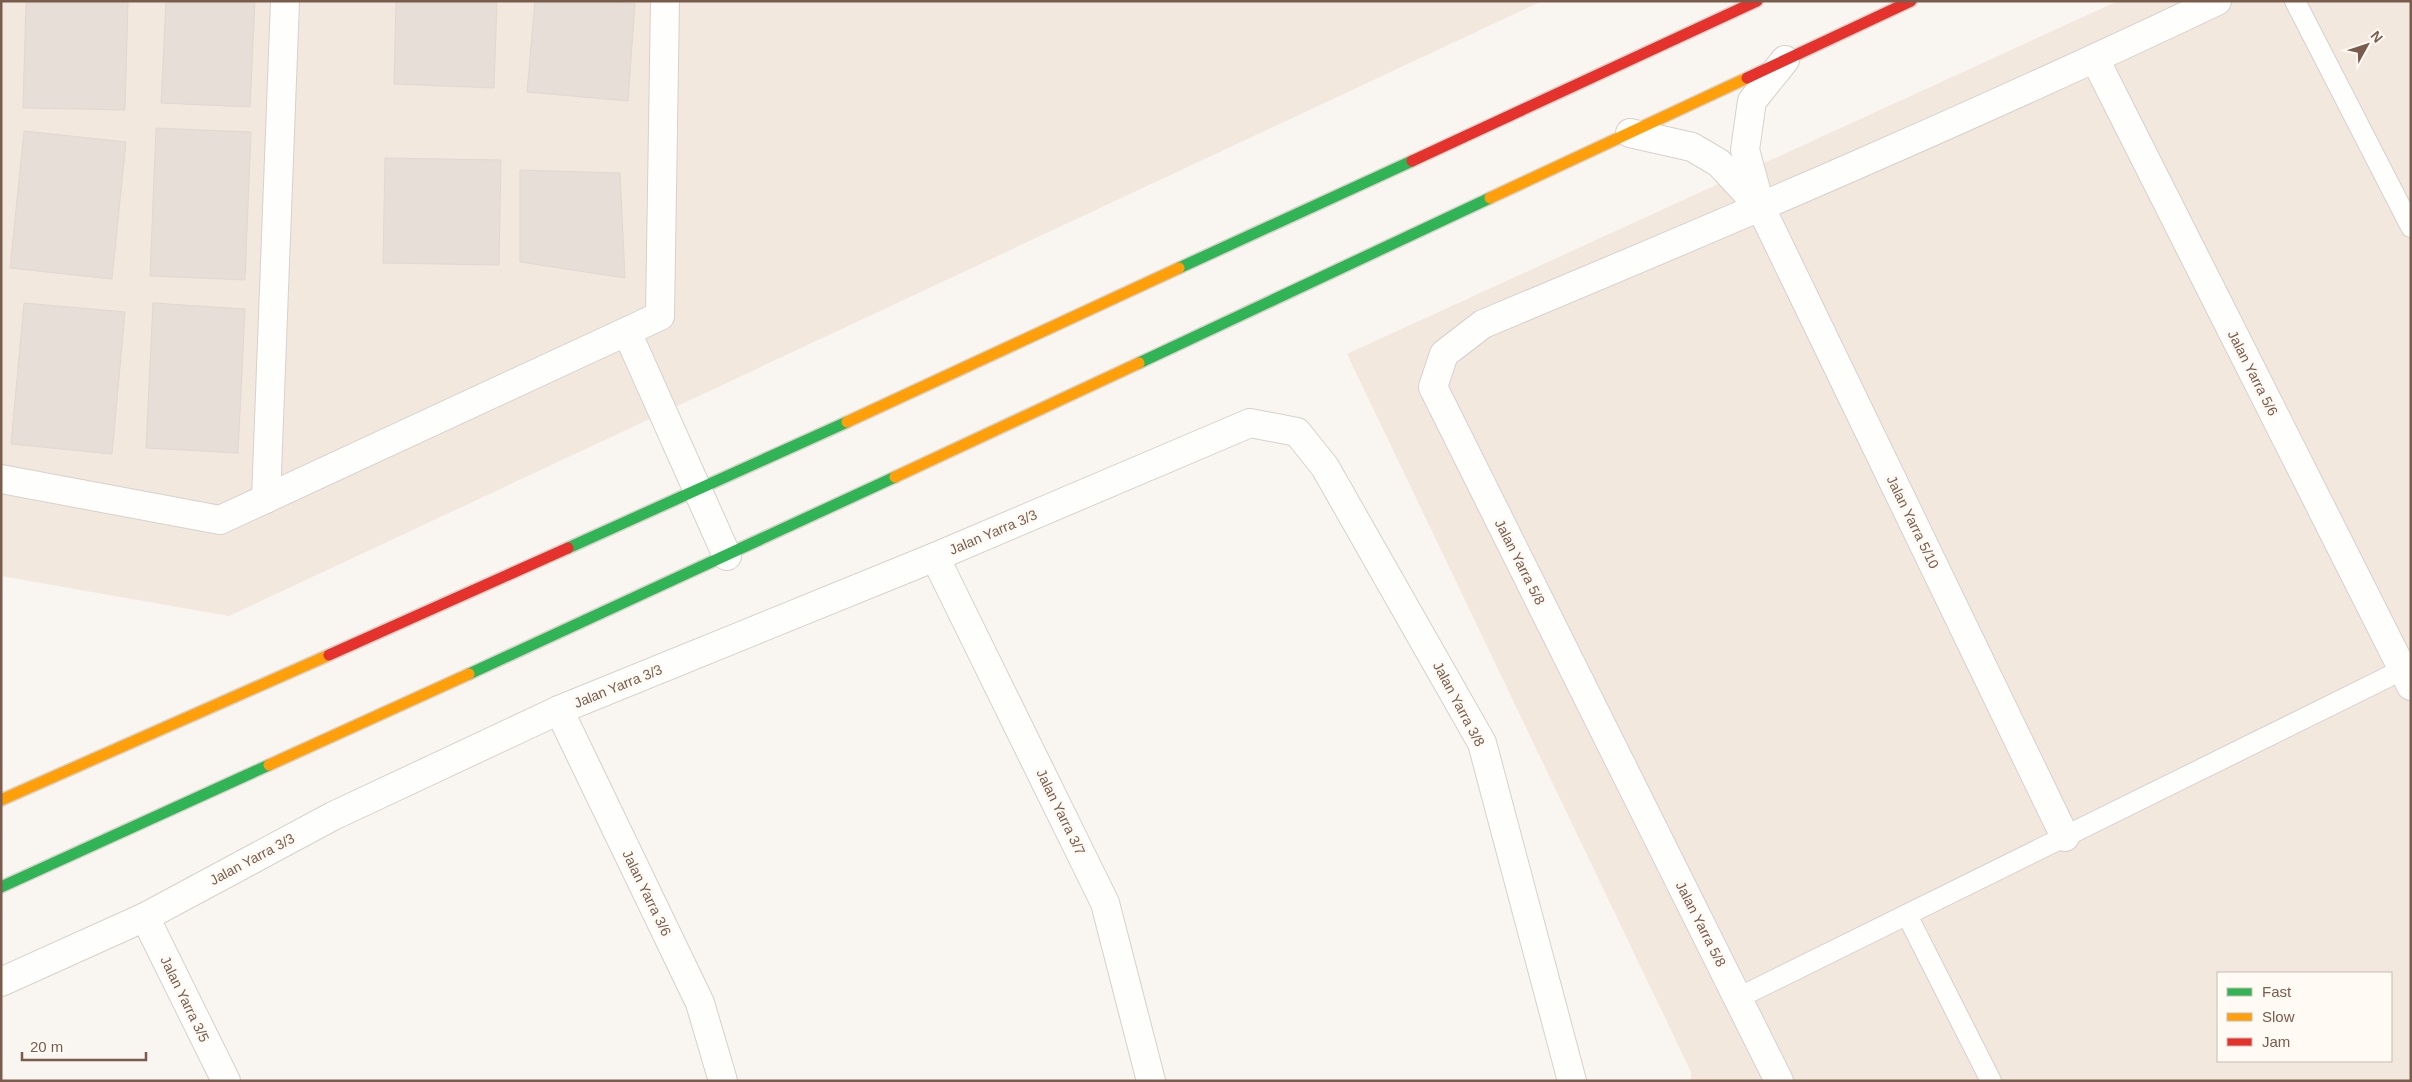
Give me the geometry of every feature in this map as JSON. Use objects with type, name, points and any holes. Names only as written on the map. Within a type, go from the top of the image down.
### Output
[{"type":"street","points":[[266,499],[285,1]]},
{"type":"street","points":[[1,479],[220,520],[660,316],[665,1]]},
{"type":"street","points":[[1,800],[698,491],[1757,1]]},
{"type":"street","points":[[1,887],[727,556],[1911,1]]},
{"type":"street","name":"Jalan Yarra 5/8","points":[[1779,1081],[1433,387],[1444,354],[1483,324],[1761,208],[2095,59],[2217,1]]},
{"type":"street","name":"Jalan Yarra 5/6","points":[[2095,59],[2407,678]]},
{"type":"street","name":"Jalan Yarra 5/10","points":[[1785,60],[1752,101],[1746,150],[1761,208],[2065,837]]},
{"type":"street","name":"Jalan Yarra 5/10","points":[[1630,133],[1692,147],[1718,163],[1761,208]]},
{"type":"street","points":[[626,332],[727,556]]},
{"type":"street","name":"Jalan Yarra 3/3","points":[[1,982],[144,917],[333,816],[559,710],[936,556],[1250,423]]},
{"type":"street","name":"Jalan Yarra 3/8","points":[[1250,423],[1297,432],[1325,467],[1482,743],[1572,1081]]},
{"type":"street","name":"Jalan Yarra 3/7","points":[[936,556],[1105,903],[1151,1081]]},
{"type":"street","name":"Jalan Yarra 3/6","points":[[559,710],[700,1003],[723,1081]]},
{"type":"street","name":"Jalan Yarra 3/5","points":[[144,917],[226,1081]]},
{"type":"lane","points":[[2295,1],[2411,227]]},
{"type":"lane","points":[[1738,998],[2065,837],[2407,678]]},
{"type":"lane","points":[[1906,915],[1991,1081]]},
{"type":"shaded area","points":[[1,1],[1542,1],[229,616],[1,576]]},
{"type":"shaded area","points":[[2118,1],[2411,1],[2411,1081],[1691,1081],[1691,1072],[1347,354]]},
{"type":"building","points":[[26,1],[128,1],[125,110],[23,108]]},
{"type":"building","points":[[166,1],[255,1],[250,107],[161,103]]},
{"type":"building","points":[[396,1],[497,1],[494,88],[394,84]]},
{"type":"building","points":[[535,1],[604,1],[635,4],[628,101],[527,92]]},
{"type":"building","points":[[156,128],[251,132],[245,280],[150,276]]},
{"type":"building","points":[[24,131],[126,142],[112,279],[10,268]]},
{"type":"building","points":[[385,158],[501,160],[499,265],[383,263]]},
{"type":"building","points":[[520,170],[620,173],[625,278],[520,262]]},
{"type":"building","points":[[24,303],[125,312],[112,454],[11,444]]},
{"type":"building","points":[[153,303],[245,309],[238,453],[146,448]]},
{"type":"traffic: fast","points":[[1179,268],[1412,161]]},
{"type":"traffic: fast","points":[[1139,363],[1490,198]]},
{"type":"traffic: fast","points":[[568,548],[847,422]]},
{"type":"traffic: fast","points":[[469,674],[895,477]]},
{"type":"traffic: fast","points":[[1,887],[269,765]]},
{"type":"traffic: slow","points":[[1490,198],[1747,78]]},
{"type":"traffic: slow","points":[[847,422],[1179,268]]},
{"type":"traffic: slow","points":[[895,477],[1139,363]]},
{"type":"traffic: slow","points":[[1,800],[329,655]]},
{"type":"traffic: slow","points":[[269,765],[469,674]]},
{"type":"traffic: jam","points":[[1412,161],[1757,1]]},
{"type":"traffic: jam","points":[[1747,78],[1911,1]]},
{"type":"traffic: jam","points":[[329,655],[568,548]]}]
